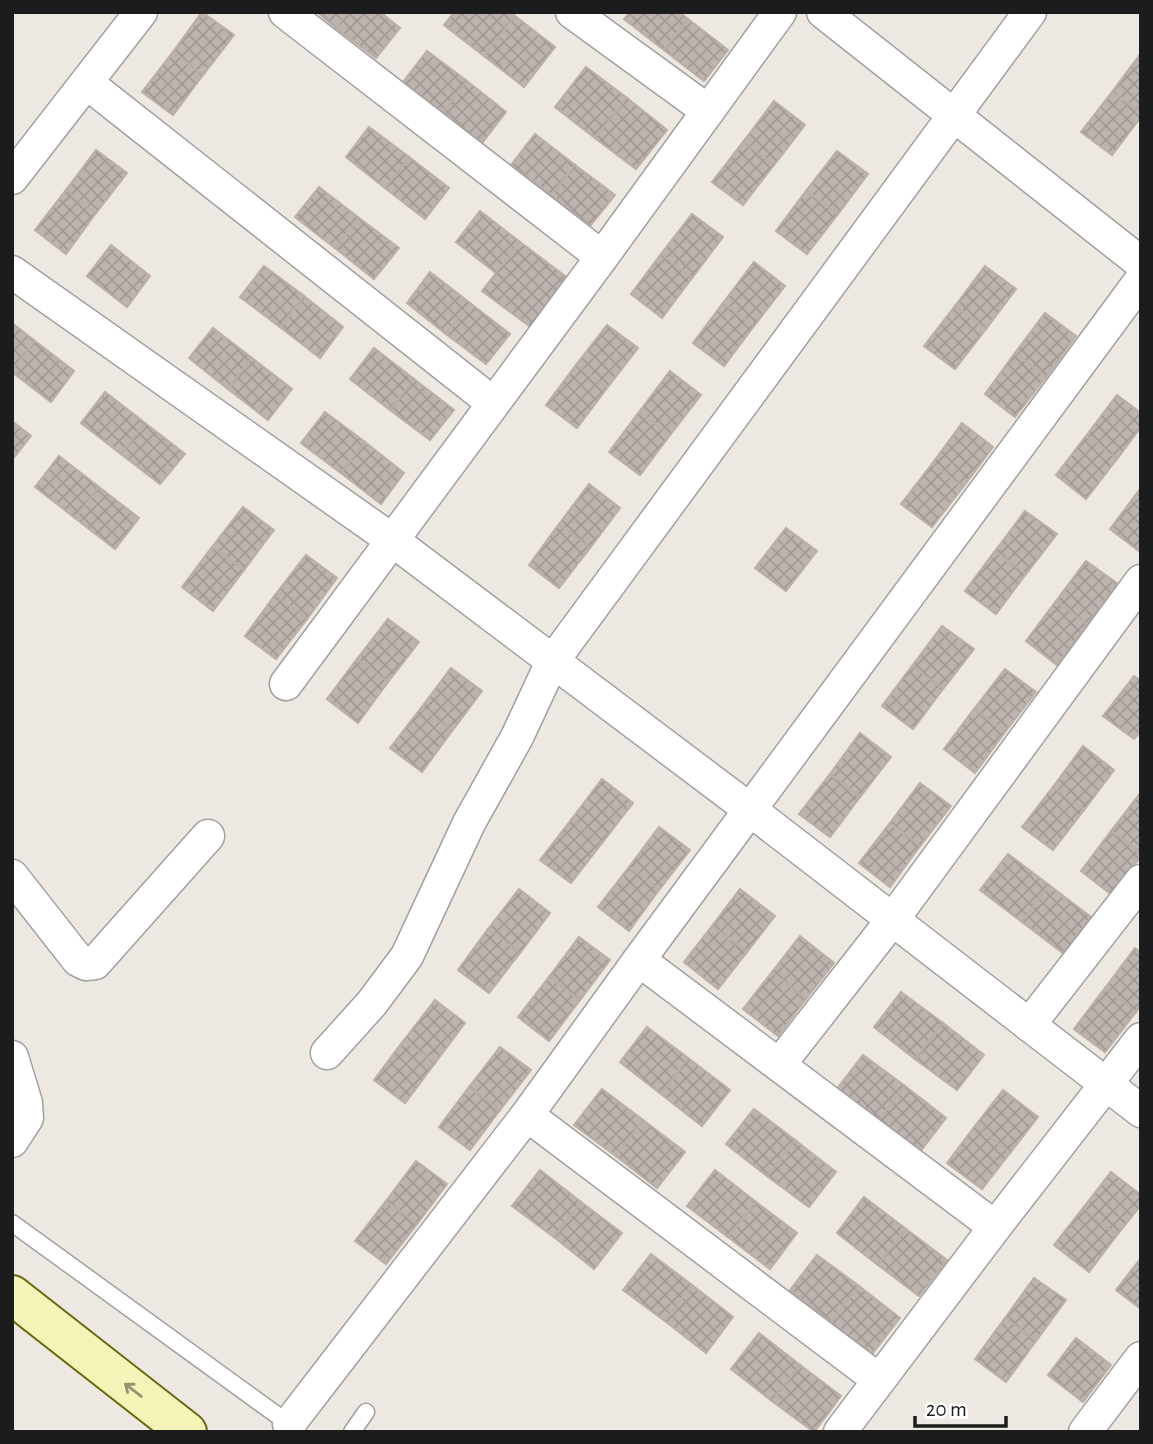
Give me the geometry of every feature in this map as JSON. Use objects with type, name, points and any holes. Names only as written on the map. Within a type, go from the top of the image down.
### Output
[{"type":"main road","points":[[12,1295],[187,1432]]},
{"type":"street","points":[[12,178],[141,12]]},
{"type":"street","points":[[285,12],[602,257]]},
{"type":"street","points":[[572,12],[708,111]]},
{"type":"street","points":[[286,684],[602,257],[779,12]]},
{"type":"street","points":[[823,12],[1141,263]]},
{"type":"street","points":[[327,1054],[372,1003],[407,956],[470,823],[517,737],[552,662],[1030,12]]},
{"type":"street","points":[[87,83],[494,403]]},
{"type":"street","points":[[12,272],[392,540],[749,809],[1141,1111]]},
{"type":"street","points":[[294,1428],[1141,280]]},
{"type":"street","points":[[779,1065],[892,919],[1141,581]]},
{"type":"street","points":[[12,876],[78,960],[86,964],[95,963],[208,836]]},
{"type":"street","points":[[1029,1025],[1141,881]]},
{"type":"street","points":[[639,960],[995,1227]]},
{"type":"street","points":[[840,1432],[1141,1039]]},
{"type":"street","points":[[12,1057],[26,1103],[27,1118],[12,1141]]},
{"type":"street","points":[[527,1115],[879,1380]]},
{"type":"street","points":[[1085,1432],[1141,1359]]},
{"type":"lane","points":[[12,1223],[294,1428]]},
{"type":"lane","points":[[352,1432],[366,1412]]},
{"type":"building","points":[[202,12],[234,35],[203,75],[173,52]]},
{"type":"building","points":[[317,12],[348,12],[336,28]]},
{"type":"building","points":[[348,12],[380,12],[400,28],[376,58],[336,28]]},
{"type":"building","points":[[454,12],[510,12],[515,16],[484,56],[444,25]]},
{"type":"building","points":[[630,12],[679,12],[688,19],[664,50],[624,19]]},
{"type":"building","points":[[515,16],[555,47],[524,87],[484,56]]},
{"type":"building","points":[[688,19],[728,50],[704,81],[664,50]]},
{"type":"building","points":[[427,51],[467,81],[443,112],[403,82]]},
{"type":"building","points":[[173,52],[203,75],[173,115],[142,92]]},
{"type":"building","points":[[1141,53],[1141,113],[1112,92]]},
{"type":"building","points":[[586,67],[627,98],[595,138],[555,107]]},
{"type":"building","points":[[467,81],[506,112],[482,143],[443,112]]},
{"type":"building","points":[[1112,92],[1141,113],[1141,117],[1112,155],[1081,132]]},
{"type":"building","points":[[627,98],[667,130],[636,169],[595,138]]},
{"type":"building","points":[[774,101],[805,125],[774,165],[743,142]]},
{"type":"building","points":[[369,127],[409,157],[385,188],[346,157]]},
{"type":"building","points":[[535,134],[575,165],[551,195],[511,165]]},
{"type":"building","points":[[743,142],[774,165],[743,205],[712,182]]},
{"type":"building","points":[[96,150],[127,173],[96,213],[66,190]]},
{"type":"building","points":[[837,151],[868,174],[838,214],[806,191]]},
{"type":"building","points":[[409,157],[449,188],[425,219],[385,188]]},
{"type":"building","points":[[575,165],[615,195],[590,226],[551,195]]},
{"type":"building","points":[[319,187],[359,218],[335,248],[295,217]]},
{"type":"building","points":[[66,190],[96,213],[66,254],[35,230]]},
{"type":"building","points":[[806,191],[838,214],[807,254],[776,231]]},
{"type":"building","points":[[480,211],[520,242],[496,273],[456,242]]},
{"type":"building","points":[[692,214],[723,237],[692,278],[661,254]]},
{"type":"building","points":[[359,218],[399,248],[374,279],[335,248]]},
{"type":"building","points":[[520,242],[573,282],[536,331],[482,291]]},
{"type":"building","points":[[111,245],[150,276],[127,307],[87,276]]},
{"type":"building","points":[[661,254],[692,278],[662,318],[631,294]]},
{"type":"building","points":[[754,262],[785,286],[754,326],[723,303]]},
{"type":"building","points":[[264,266],[304,296],[280,327],[240,297]]},
{"type":"building","points":[[985,266],[1016,289],[986,329],[955,306]]},
{"type":"building","points":[[430,272],[470,303],[446,334],[407,303]]},
{"type":"building","points":[[304,296],[343,327],[320,358],[280,327]]},
{"type":"building","points":[[470,303],[510,334],[486,364],[446,334]]},
{"type":"building","points":[[723,303],[754,326],[724,366],[693,343]]},
{"type":"building","points":[[955,306],[986,329],[955,369],[924,346]]},
{"type":"building","points":[[1045,313],[1076,336],[1046,377],[1015,353]]},
{"type":"building","points":[[12,323],[35,341],[12,370]]},
{"type":"building","points":[[607,325],[638,348],[607,388],[576,365]]},
{"type":"building","points":[[213,328],[252,358],[228,389],[189,358]]},
{"type":"building","points":[[35,341],[74,371],[51,402],[12,372]]},
{"type":"building","points":[[374,348],[414,379],[390,410],[350,379]]},
{"type":"building","points":[[1015,353],[1046,377],[1015,417],[985,394]]},
{"type":"building","points":[[252,358],[292,389],[268,420],[228,389]]},
{"type":"building","points":[[576,365],[607,388],[577,428],[546,405]]},
{"type":"building","points":[[670,371],[701,395],[670,435],[639,412]]},
{"type":"building","points":[[414,379],[454,410],[430,440],[390,410]]},
{"type":"building","points":[[105,392],[145,423],[121,454],[81,423]]},
{"type":"building","points":[[1117,395],[1141,413],[1141,427],[1117,459],[1086,436]]},
{"type":"building","points":[[325,412],[365,442],[341,473],[301,443]]},
{"type":"building","points":[[639,412],[670,435],[640,475],[609,452]]},
{"type":"building","points":[[12,421],[31,436],[12,460]]},
{"type":"building","points":[[145,423],[185,454],[160,484],[121,454]]},
{"type":"building","points":[[962,423],[993,447],[963,487],[932,464]]},
{"type":"building","points":[[1086,436],[1117,459],[1086,499],[1056,475]]},
{"type":"building","points":[[365,442],[404,473],[381,504],[341,473]]},
{"type":"building","points":[[59,456],[99,487],[75,518],[35,487]]},
{"type":"building","points":[[932,464],[963,487],[932,527],[901,504]]},
{"type":"building","points":[[589,484],[620,508],[590,548],[559,524]]},
{"type":"building","points":[[99,487],[139,518],[115,549],[75,518]]},
{"type":"building","points":[[1141,489],[1140,552],[1110,529]]},
{"type":"building","points":[[243,507],[274,530],[244,570],[212,547]]},
{"type":"building","points":[[1025,511],[1057,534],[1026,574],[995,551]]},
{"type":"building","points":[[559,524],[590,548],[559,588],[529,565]]},
{"type":"building","points":[[786,528],[817,551],[786,591],[755,568]]},
{"type":"building","points":[[212,547],[244,570],[213,611],[182,587]]},
{"type":"building","points":[[995,551],[1026,574],[996,614],[965,591]]},
{"type":"building","points":[[306,555],[337,578],[307,619],[275,595]]},
{"type":"building","points":[[1086,561],[1118,584],[1087,624],[1056,601]]},
{"type":"building","points":[[275,595],[307,619],[276,659],[245,636]]},
{"type":"building","points":[[1056,601],[1087,624],[1057,665],[1026,641]]},
{"type":"building","points":[[388,619],[419,642],[388,682],[357,659]]},
{"type":"building","points":[[942,626],[974,649],[943,689],[912,666]]},
{"type":"building","points":[[357,659],[388,682],[358,723],[327,699]]},
{"type":"building","points":[[912,666],[943,689],[913,729],[882,706]]},
{"type":"building","points":[[451,668],[482,691],[452,731],[421,708]]},
{"type":"building","points":[[1005,669],[1036,692],[1005,732],[974,709]]},
{"type":"building","points":[[1134,676],[1141,681],[1141,731],[1134,739],[1103,716]]},
{"type":"building","points":[[421,708],[452,731],[422,772],[390,748]]},
{"type":"building","points":[[974,709],[1005,732],[975,773],[944,749]]},
{"type":"building","points":[[860,733],[891,757],[860,797],[830,774]]},
{"type":"building","points":[[1083,746],[1114,770],[1084,810],[1053,787]]},
{"type":"building","points":[[830,774],[860,797],[830,837],[799,814]]},
{"type":"building","points":[[602,779],[633,803],[602,843],[571,820]]},
{"type":"building","points":[[920,783],[951,806],[920,846],[890,823]]},
{"type":"building","points":[[1053,787],[1084,810],[1053,850],[1022,827]]},
{"type":"building","points":[[1141,792],[1141,853],[1111,831]]},
{"type":"building","points":[[571,820],[602,843],[571,883],[540,860]]},
{"type":"building","points":[[890,823],[920,846],[890,887],[859,863]]},
{"type":"building","points":[[659,827],[690,850],[659,890],[629,867]]},
{"type":"building","points":[[1111,831],[1141,853],[1112,895],[1081,871]]},
{"type":"building","points":[[1008,854],[1049,885],[1022,922],[980,890]]},
{"type":"building","points":[[629,867],[659,890],[629,931],[598,907]]},
{"type":"building","points":[[1049,885],[1091,917],[1063,953],[1022,922]]},
{"type":"building","points":[[519,889],[550,913],[520,953],[488,929]]},
{"type":"building","points":[[740,889],[775,916],[747,952],[712,926]]},
{"type":"building","points":[[712,926],[747,952],[718,989],[684,962]]},
{"type":"building","points":[[488,929],[520,953],[489,993],[458,970]]},
{"type":"building","points":[[800,936],[834,963],[806,999],[772,972]]},
{"type":"building","points":[[579,937],[610,960],[580,1000],[549,977]]},
{"type":"building","points":[[1135,948],[1141,953],[1141,1005],[1136,1012],[1105,988]]},
{"type":"building","points":[[772,972],[806,999],[778,1036],[743,1009]]},
{"type":"building","points":[[549,977],[580,1000],[549,1041],[518,1017]]},
{"type":"building","points":[[1105,988],[1136,1012],[1105,1052],[1074,1029]]},
{"type":"building","points":[[901,992],[943,1023],[915,1059],[874,1027]]},
{"type":"building","points":[[435,1000],[465,1023],[435,1063],[404,1040]]},
{"type":"building","points":[[943,1023],[984,1055],[957,1090],[915,1059]]},
{"type":"building","points":[[647,1027],[688,1058],[661,1094],[620,1062]]},
{"type":"building","points":[[404,1040],[435,1063],[405,1103],[374,1080]]},
{"type":"building","points":[[500,1047],[531,1070],[500,1110],[469,1087]]},
{"type":"building","points":[[863,1055],[905,1086],[877,1122],[836,1090]]},
{"type":"building","points":[[688,1058],[730,1090],[702,1126],[661,1094]]},
{"type":"building","points":[[905,1086],[946,1118],[919,1153],[877,1122]]},
{"type":"building","points":[[469,1087],[500,1110],[470,1150],[439,1127]]},
{"type":"building","points":[[602,1089],[643,1120],[616,1156],[574,1125]]},
{"type":"building","points":[[1003,1090],[1038,1117],[1010,1153],[975,1126]]},
{"type":"building","points":[[754,1109],[795,1140],[767,1176],[726,1144]]},
{"type":"building","points":[[643,1120],[685,1152],[657,1188],[616,1156]]},
{"type":"building","points":[[975,1126],[1010,1153],[982,1189],[947,1163]]},
{"type":"building","points":[[795,1140],[836,1172],[809,1207],[767,1176]]},
{"type":"building","points":[[416,1161],[447,1184],[417,1224],[386,1201]]},
{"type":"building","points":[[540,1170],[581,1202],[554,1237],[512,1206]]},
{"type":"building","points":[[715,1170],[756,1202],[728,1237],[687,1206]]},
{"type":"building","points":[[1111,1172],[1141,1195],[1141,1205],[1117,1235],[1083,1208]]},
{"type":"building","points":[[864,1197],[906,1229],[878,1265],[837,1233]]},
{"type":"building","points":[[386,1201],[417,1224],[386,1264],[355,1241]]},
{"type":"building","points":[[581,1202],[622,1233],[594,1269],[554,1237]]},
{"type":"building","points":[[756,1202],[797,1233],[770,1269],[728,1237]]},
{"type":"building","points":[[1083,1208],[1117,1235],[1089,1272],[1054,1245]]},
{"type":"building","points":[[906,1229],[947,1260],[919,1296],[878,1265]]},
{"type":"building","points":[[651,1254],[692,1285],[665,1321],[623,1290]]},
{"type":"building","points":[[817,1255],[859,1286],[831,1322],[790,1290]]},
{"type":"building","points":[[1141,1258],[1141,1309],[1116,1290]]},
{"type":"building","points":[[1034,1278],[1066,1300],[1036,1341],[1005,1318]]},
{"type":"building","points":[[692,1285],[733,1317],[706,1353],[665,1321]]},
{"type":"building","points":[[859,1286],[900,1318],[872,1354],[831,1322]]},
{"type":"building","points":[[1005,1318],[1036,1341],[1006,1382],[975,1359]]},
{"type":"building","points":[[759,1333],[800,1365],[772,1401],[731,1369]]},
{"type":"building","points":[[1076,1338],[1111,1365],[1083,1402],[1048,1375]]},
{"type":"building","points":[[800,1365],[841,1396],[814,1432],[772,1401]]}]
